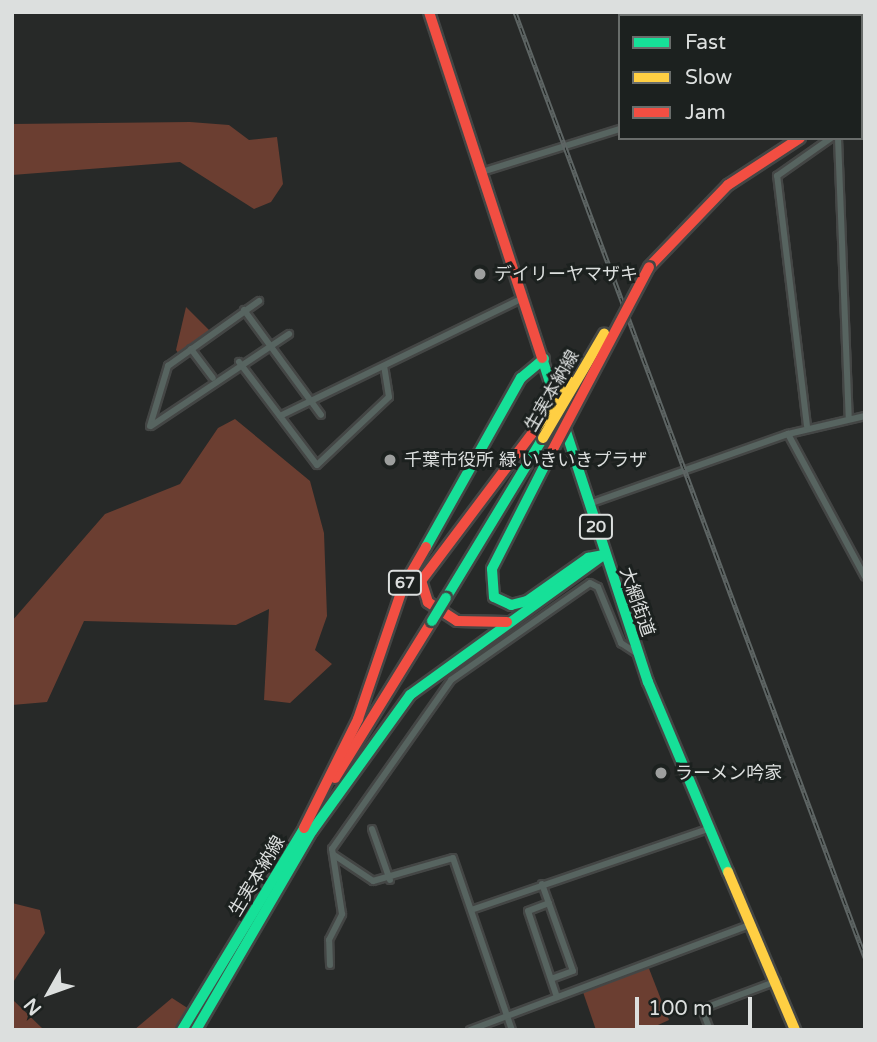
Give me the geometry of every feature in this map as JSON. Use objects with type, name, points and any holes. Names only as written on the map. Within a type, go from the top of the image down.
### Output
[{"type":"main road","name":"大網街道","points":[[429,12],[485,171],[639,655],[707,829],[777,981],[795,1030]]},
{"type":"main road","name":"生実本納線","points":[[196,1030],[360,740],[592,355],[649,267],[703,208],[797,140]]},
{"type":"main road","points":[[605,555],[588,558],[527,601],[511,605],[494,597],[492,569],[649,267]]},
{"type":"main road","name":"67","points":[[510,622],[474,626],[457,621],[428,602],[421,581],[592,355]]},
{"type":"main road","name":"67","points":[[308,829],[358,719],[402,587],[522,379],[544,359]]},
{"type":"main road","name":"67","points":[[308,829],[410,695],[605,555]]},
{"type":"main road","name":"生実本納線","points":[[182,1030],[308,829]]},
{"type":"street","points":[[485,171],[618,131]]},
{"type":"street","points":[[807,426],[777,176],[828,140]]},
{"type":"street","points":[[838,140],[849,419]]},
{"type":"street","points":[[280,416],[525,297]]},
{"type":"street","points":[[259,301],[168,366],[150,426],[213,378],[289,334]]},
{"type":"street","points":[[244,310],[321,415]]},
{"type":"street","points":[[191,349],[213,378]]},
{"type":"street","points":[[239,362],[317,464],[389,397],[384,367]]},
{"type":"street","points":[[589,504],[807,426],[865,416]]},
{"type":"street","points":[[788,434],[865,577]]},
{"type":"street","points":[[330,965],[326,941],[342,914],[333,854],[452,680],[583,585],[598,587],[621,643],[639,655]]},
{"type":"street","points":[[372,829],[390,880]]},
{"type":"street","points":[[474,909],[707,829]]},
{"type":"street","points":[[333,854],[365,879],[390,880],[453,858],[474,909],[512,1030]]},
{"type":"street","points":[[542,884],[573,971],[551,979]]},
{"type":"street","points":[[549,903],[528,911],[557,997]]},
{"type":"street","points":[[470,1030],[752,924]]},
{"type":"street","points":[[708,1029],[702,1009],[777,981]]},
{"type":"shaded area","points":[[190,122],[229,125],[249,140],[277,137],[283,184],[271,202],[254,209],[180,162],[12,175],[12,124]]},
{"type":"shaded area","points":[[186,307],[210,331],[179,354],[176,350]]},
{"type":"shaded area","points":[[235,419],[310,481],[324,533],[327,616],[315,650],[332,664],[290,703],[264,700],[269,609],[236,625],[84,621],[47,702],[12,705],[12,621],[105,514],[180,484],[218,428]]},
{"type":"shaded area","points":[[12,903],[40,910],[45,933],[12,984]]},
{"type":"shaded area","points":[[648,966],[669,1020],[647,1030],[596,1030],[583,992]]},
{"type":"shaded area","points":[[172,998],[189,1009],[175,1030],[134,1030]]},
{"type":"shaded area","points":[[12,999],[44,1030],[12,1030]]},
{"type":"railway","points":[[515,12],[865,957]]},
{"type":"traffic: fast","points":[[542,358],[648,682],[728,872]]},
{"type":"traffic: fast","points":[[426,547],[521,378],[544,359]]},
{"type":"traffic: fast","points":[[446,598],[543,438]]},
{"type":"traffic: fast","points":[[551,453],[492,569],[494,597],[511,605],[527,601],[588,558],[604,555]]},
{"type":"traffic: fast","points":[[312,831],[410,695],[605,554]]},
{"type":"traffic: fast","points":[[432,621],[446,598]]},
{"type":"traffic: fast","points":[[182,1030],[307,824]]},
{"type":"traffic: fast","points":[[196,1030],[314,827]]},
{"type":"traffic: slow","points":[[543,438],[604,334]]},
{"type":"traffic: slow","points":[[537,427],[570,382]]},
{"type":"traffic: slow","points":[[728,872],[795,1030]]},
{"type":"traffic: jam","points":[[429,12],[542,358]]},
{"type":"traffic: jam","points":[[649,267],[728,185],[797,140]]},
{"type":"traffic: jam","points":[[551,453],[649,267]]},
{"type":"traffic: jam","points":[[507,622],[457,621],[428,602],[421,581],[537,427]]},
{"type":"traffic: jam","points":[[304,828],[358,719],[403,587],[426,547]]},
{"type":"traffic: jam","points":[[335,778],[432,621]]},
{"type":"place","name":"デイリーヤマザキ","points":[[480,274]]},
{"type":"place","name":"千葉市役所 緑 いきいきプラザ","points":[[390,460]]},
{"type":"place","name":"ラーメン吟家","points":[[661,773]]}]
